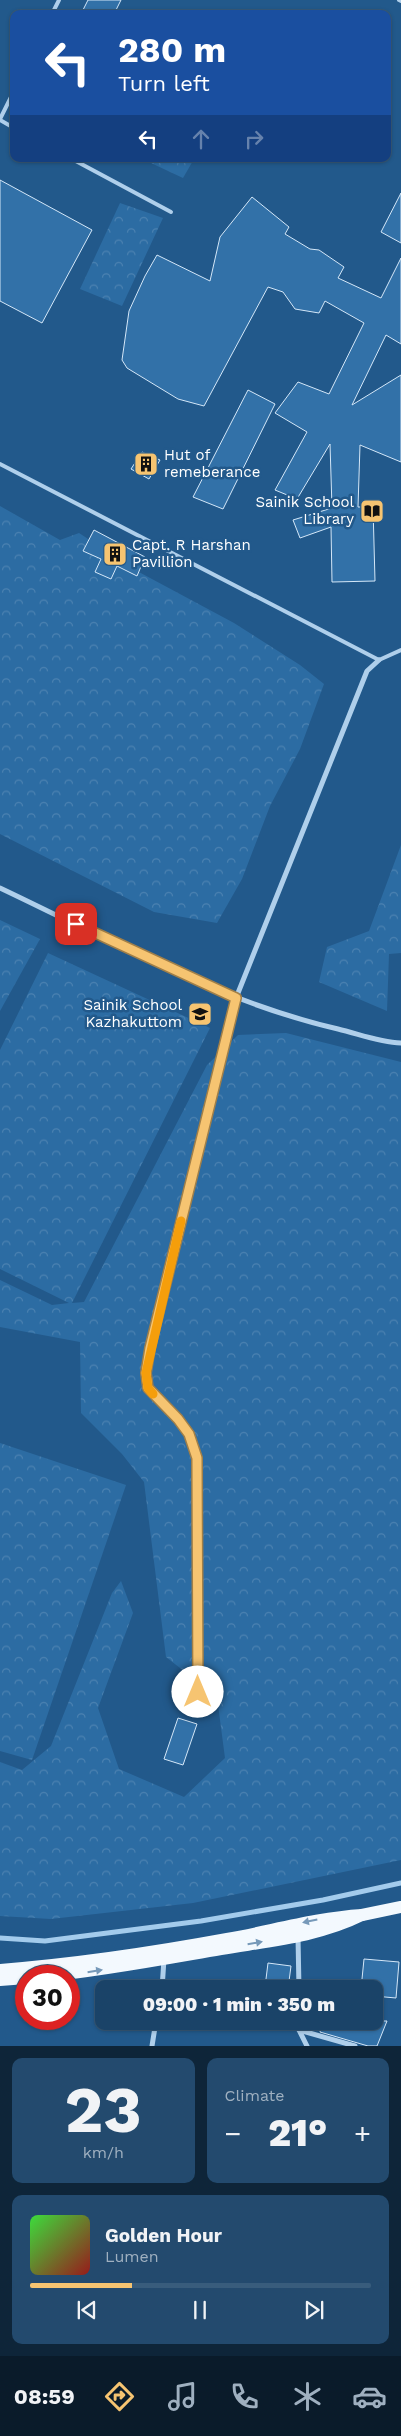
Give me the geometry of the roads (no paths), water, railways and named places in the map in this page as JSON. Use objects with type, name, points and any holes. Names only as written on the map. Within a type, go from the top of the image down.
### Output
[{"type":"main road","points":[[0,1970],[67,1964],[168,1950],[332,1917],[362,1915],[401,1907]]},
{"type":"main road","points":[[80,1972],[298,1936],[340,1926],[362,1915]]},
{"type":"main road","points":[[0,1980],[15,1979]]},
{"type":"street","points":[[198,1692],[197,1458],[189,1434],[178,1419],[148,1388],[146,1373],[152,1339],[236,998],[367,671],[379,660]]},
{"type":"street","points":[[0,888],[236,998],[304,1022],[386,1042],[401,1043]]},
{"type":"street","points":[[298,1936],[298,1980]]},
{"type":"street","points":[[163,1980],[164,1959]]},
{"type":"street","points":[[152,2046],[155,2030]]},
{"type":"street","points":[[299,2030],[307,2046]]},
{"type":"street","points":[[299,2030],[355,2046]]},
{"type":"lane","points":[[0,120],[10,99]]},
{"type":"lane","points":[[78,162],[171,212]]},
{"type":"lane","points":[[0,464],[379,660],[401,650]]},
{"type":"waterway","points":[[0,1938],[45,1941],[201,1921],[323,1900],[401,1883]]},
{"type":"place","name":"Hut of remeberance","points":[[146,464]]},
{"type":"place","name":"Sainik School Library","points":[[372,511]]},
{"type":"place","name":"Capt. R Harshan Pavillion","points":[[115,554]]},
{"type":"place","name":"Sainik School Kazhakuttom","points":[[200,1014]]}]
